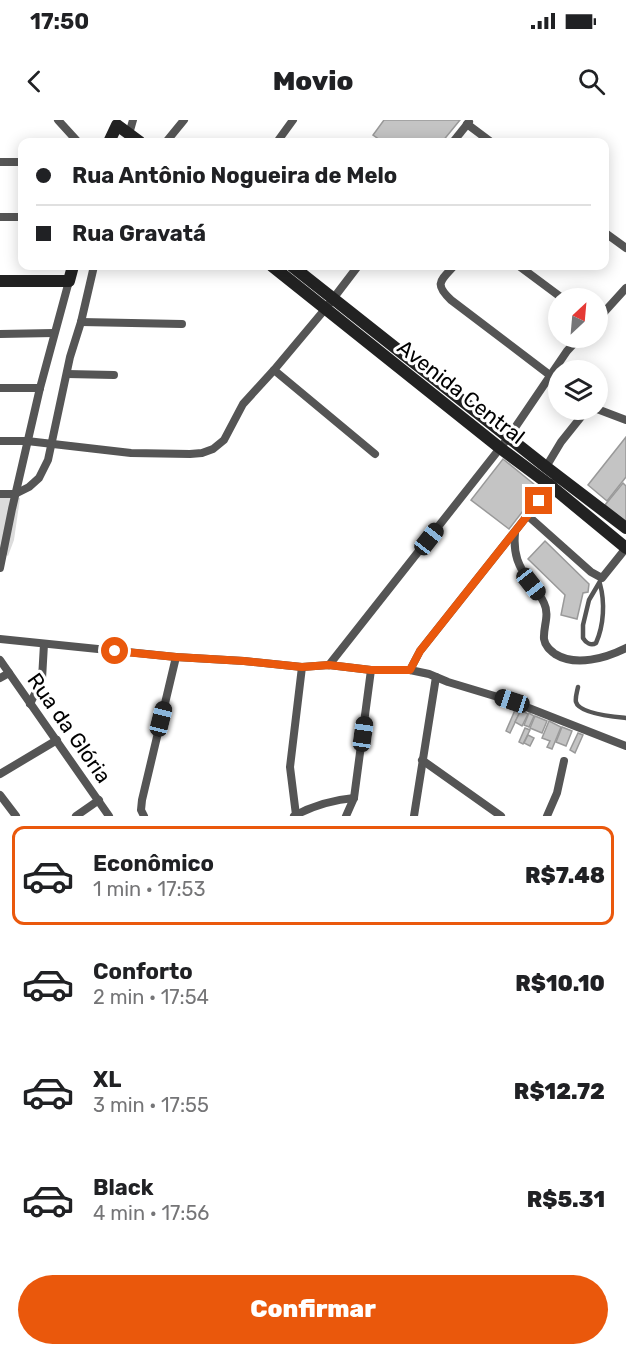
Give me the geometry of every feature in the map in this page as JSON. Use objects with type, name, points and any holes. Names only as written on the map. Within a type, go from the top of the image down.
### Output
[{"type":"street","points":[[58,120],[74,138]]},
{"type":"street","points":[[129,135],[133,120]]},
{"type":"street","points":[[169,138],[184,120]]},
{"type":"street","points":[[280,138],[293,120]]},
{"type":"street","points":[[456,138],[469,122],[487,138]]},
{"type":"street","points":[[117,123],[134,138]]},
{"type":"street","points":[[114,138],[117,123]]},
{"type":"street","points":[[0,162],[18,162]]},
{"type":"street","points":[[0,217],[18,217]]},
{"type":"street","points":[[609,236],[626,248]]},
{"type":"street","points":[[0,568],[39,388],[72,270]]},
{"type":"street","points":[[0,494],[15,494],[29,487],[39,478],[48,460],[70,357],[93,270]]},
{"type":"street","name":"Avenida Central","points":[[278,270],[329,303],[546,467],[555,481],[626,548]]},
{"type":"street","name":"Avenida Central","points":[[296,270],[329,303],[500,448],[626,528]]},
{"type":"street","points":[[0,441],[27,441],[131,453],[173,455],[202,453],[213,449],[224,440],[243,404],[274,370],[355,270]]},
{"type":"street","points":[[450,270],[441,279],[441,291],[548,374]]},
{"type":"street","points":[[524,270],[549,288]]},
{"type":"street","points":[[0,280],[69,281]]},
{"type":"street","points":[[608,308],[626,288]]},
{"type":"street","points":[[81,322],[182,324]]},
{"type":"street","points":[[0,334],[54,333]]},
{"type":"street","points":[[274,370],[375,454]]},
{"type":"street","points":[[67,374],[114,375]]},
{"type":"street","points":[[329,665],[508,438],[548,380]]},
{"type":"street","points":[[0,388],[39,388]]},
{"type":"street","points":[[608,413],[626,420]]},
{"type":"street","points":[[546,467],[561,442],[579,420]]},
{"type":"street","points":[[410,670],[420,651],[555,481]]},
{"type":"street","points":[[527,515],[601,581],[626,548]]},
{"type":"street","points":[[515,532],[514,546],[519,566],[546,606],[544,640],[547,647],[560,657],[573,660],[603,658],[626,648]]},
{"type":"street","points":[[0,639],[302,667],[329,665],[371,670],[410,670],[512,701],[626,746]]},
{"type":"street","points":[[30,704],[42,679],[44,644]]},
{"type":"street","points":[[144,816],[141,810],[142,800],[176,657]]},
{"type":"street","name":"Rua da Glória","points":[[0,660],[109,816]]},
{"type":"street","points":[[302,667],[290,767],[295,815],[332,800],[354,798]]},
{"type":"street","points":[[346,816],[354,798],[371,670]]},
{"type":"street","points":[[0,678],[9,673]]},
{"type":"street","points":[[414,816],[436,677]]},
{"type":"street","points":[[0,774],[57,740]]},
{"type":"street","points":[[422,760],[500,816]]},
{"type":"street","points":[[547,816],[555,800],[564,761]]},
{"type":"street","points":[[0,795],[16,816]]},
{"type":"street","points":[[76,816],[99,800]]},
{"type":"lane","points":[[601,581],[603,597],[600,632],[596,643],[588,644],[583,638],[589,600],[601,581]]},
{"type":"lane","points":[[578,687],[577,706],[602,714],[626,717]]},
{"type":"shaded area","points":[[0,497],[20,498],[14,540],[8,556],[0,551]]},
{"type":"building","points":[[384,120],[460,120],[445,138],[377,138],[373,135]]},
{"type":"building","points":[[626,437],[626,477],[607,501],[588,485]]},
{"type":"building","points":[[503,459],[540,489],[509,529],[471,500]]},
{"type":"building","points":[[623,483],[626,486],[626,522],[605,505]]},
{"type":"building","points":[[545,541],[589,584],[588,592],[583,593],[577,619],[561,615],[565,595],[528,559]]},
{"type":"building","points":[[515,710],[520,712],[510,733],[506,731]]},
{"type":"building","points":[[521,710],[528,714],[522,726],[515,722]]},
{"type":"building","points":[[529,713],[534,716],[529,727],[524,725]]},
{"type":"building","points":[[535,716],[547,721],[542,733],[530,728]]},
{"type":"building","points":[[549,721],[561,727],[552,749],[547,747],[550,741],[542,738]]},
{"type":"building","points":[[562,727],[572,731],[566,746],[556,742]]},
{"type":"building","points":[[525,728],[530,730],[523,744],[519,742]]},
{"type":"building","points":[[578,733],[583,735],[575,753],[570,750]]},
{"type":"building","points":[[528,735],[534,738],[530,746],[524,743]]},
{"type":"route","points":[[115,651],[302,667],[329,665],[371,670],[410,670],[420,651],[539,501]]}]
